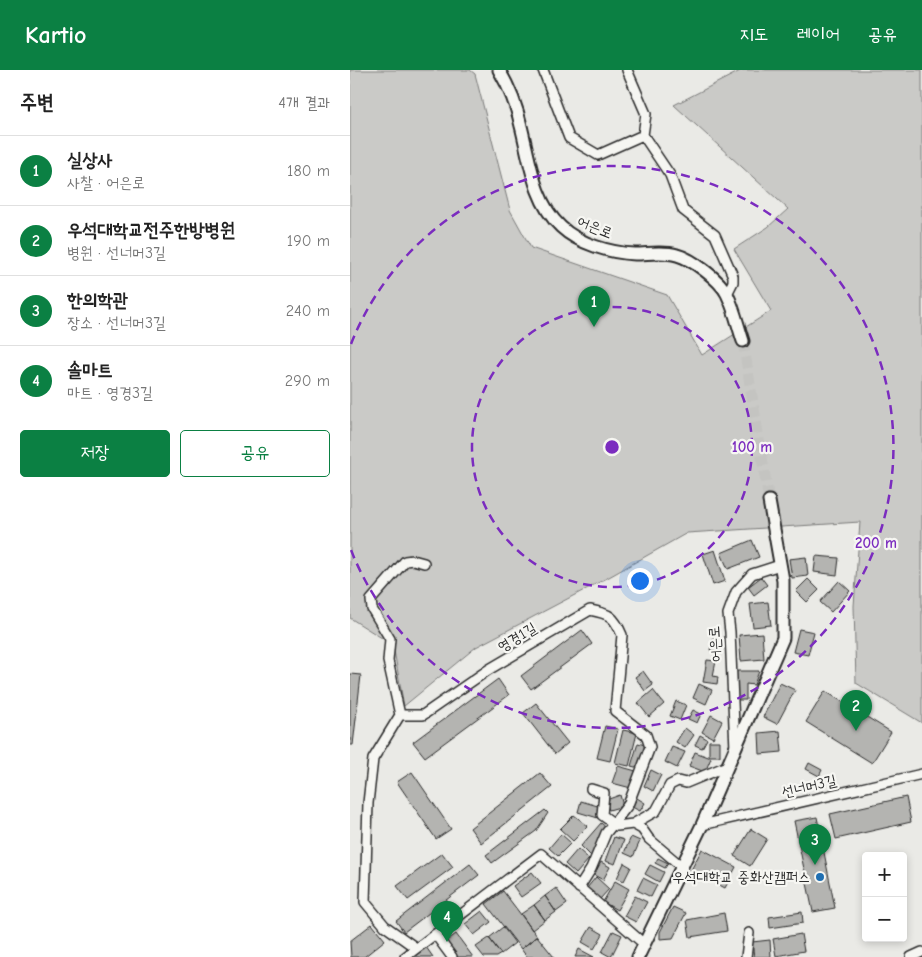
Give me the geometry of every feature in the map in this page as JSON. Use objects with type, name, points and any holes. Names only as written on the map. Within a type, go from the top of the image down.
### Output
[{"type":"street","name":"어은로","points":[[499,70],[507,84],[521,125],[531,169],[543,202],[552,218],[563,229],[584,242],[605,249],[635,254],[676,254],[704,270],[720,284],[727,294],[742,341]]},
{"type":"street","points":[[543,70],[570,138],[598,154],[643,135]]},
{"type":"street","points":[[628,70],[646,114],[643,135],[670,175],[683,210],[715,235],[733,276],[733,282],[727,294]]},
{"type":"street","name":"어은로","points":[[638,957],[702,824],[783,638],[783,580],[769,501]]},
{"type":"street","points":[[416,948],[385,926],[365,902],[368,803],[373,759],[400,715],[388,661],[390,638],[372,610],[371,600],[405,561],[413,560],[424,563]]},
{"type":"street","name":"어은로","points":[[735,749],[728,614],[736,592],[752,574],[780,564]]},
{"type":"street","name":"영경1길","points":[[400,715],[423,715],[488,670],[590,610],[608,614],[618,624],[622,635],[615,710],[646,734],[650,746],[628,805],[606,833],[591,869],[579,888]]},
{"type":"street","points":[[591,789],[604,793],[602,815],[617,826],[633,824],[656,811],[670,786],[678,781],[686,783],[727,766]]},
{"type":"street","name":"선너머3길","points":[[702,824],[922,774]]},
{"type":"street","points":[[633,824],[642,829],[648,839],[681,866]]},
{"type":"street","points":[[404,957],[541,854],[644,944]]},
{"type":"street","points":[[746,957],[749,933]]},
{"type":"street","points":[[435,934],[452,957]]},
{"type":"street","points":[[911,957],[922,952]]},
{"type":"shaded area","points":[[350,70],[470,70],[475,74],[510,210],[531,248],[667,295],[702,355],[771,311],[734,249],[768,227],[788,209],[674,105],[742,70],[922,70],[922,723],[856,683],[854,606],[860,522],[687,533],[609,577],[476,647],[404,706],[393,645],[350,618]]},
{"type":"building","points":[[752,540],[759,557],[728,569],[721,553]]},
{"type":"building","points":[[715,550],[725,581],[713,585],[703,554]]},
{"type":"building","points":[[816,556],[839,558],[837,575],[814,572]]},
{"type":"building","points":[[806,557],[808,576],[792,578],[789,559]]},
{"type":"building","points":[[761,577],[767,585],[754,595],[748,587]]},
{"type":"building","points":[[808,579],[819,590],[807,602],[796,591]]},
{"type":"building","points":[[839,581],[850,591],[831,612],[820,602]]},
{"type":"building","points":[[768,602],[771,625],[753,627],[750,604]]},
{"type":"building","points":[[799,629],[814,632],[808,655],[793,652]]},
{"type":"building","points":[[582,630],[592,644],[531,689],[521,676]]},
{"type":"building","points":[[762,633],[764,659],[741,661],[739,635]]},
{"type":"building","points":[[714,637],[723,640],[719,653],[710,650]]},
{"type":"building","points":[[707,660],[716,661],[713,676],[718,677],[717,684],[703,682]]},
{"type":"building","points":[[643,671],[653,685],[645,691],[635,677]]},
{"type":"building","points":[[734,671],[759,671],[754,685],[746,684],[746,700],[734,700]]},
{"type":"building","points":[[350,674],[361,675],[353,745],[350,745]]},
{"type":"building","points":[[498,679],[509,695],[425,757],[413,742]]},
{"type":"building","points":[[780,683],[795,690],[777,724],[763,717]]},
{"type":"building","points":[[699,684],[712,690],[706,704],[693,698]]},
{"type":"building","points":[[653,690],[664,704],[649,717],[638,703]]},
{"type":"building","points":[[825,691],[891,732],[872,763],[806,722]]},
{"type":"building","points":[[676,701],[686,705],[680,720],[670,716]]},
{"type":"building","points":[[536,703],[568,743],[555,754],[523,713]]},
{"type":"building","points":[[693,710],[701,714],[697,723],[688,719]]},
{"type":"building","points":[[711,715],[722,721],[713,738],[702,732]]},
{"type":"building","points":[[605,726],[618,729],[610,761],[597,758]]},
{"type":"building","points":[[685,728],[694,735],[685,748],[676,742]]},
{"type":"building","points":[[623,730],[637,733],[629,766],[615,763]]},
{"type":"building","points":[[780,731],[782,752],[760,754],[759,733]]},
{"type":"building","points":[[700,735],[707,739],[702,748],[695,745]]},
{"type":"building","points":[[709,741],[720,741],[720,756],[709,756]]},
{"type":"building","points":[[638,743],[645,745],[639,768],[631,766]]},
{"type":"building","points":[[672,747],[685,752],[677,768],[665,762]]},
{"type":"building","points":[[695,752],[711,758],[705,772],[689,766]]},
{"type":"building","points":[[809,763],[822,770],[819,776],[806,769]]},
{"type":"building","points":[[618,766],[636,771],[631,788],[612,783]]},
{"type":"building","points":[[651,770],[661,775],[653,791],[644,786]]},
{"type":"building","points":[[412,772],[451,829],[436,839],[397,782]]},
{"type":"building","points":[[540,773],[552,787],[481,843],[470,828]]},
{"type":"building","points":[[620,795],[623,806],[609,810],[606,800]]},
{"type":"building","points":[[906,797],[911,822],[836,839],[830,814]]},
{"type":"building","points":[[637,798],[645,803],[640,811],[632,807]]},
{"type":"building","points":[[581,801],[601,807],[598,818],[578,812]]},
{"type":"building","points":[[545,810],[548,813],[536,831],[492,863],[486,855]]},
{"type":"building","points":[[574,815],[588,826],[573,841],[560,829]]},
{"type":"building","points":[[817,817],[835,908],[813,912],[794,821]]},
{"type":"building","points":[[601,823],[608,829],[602,844],[591,856],[581,846]]},
{"type":"building","points":[[751,829],[767,839],[750,866],[734,856]]},
{"type":"building","points":[[561,834],[571,843],[558,856],[549,848]]},
{"type":"building","points":[[614,837],[624,840],[615,864],[605,861]]},
{"type":"building","points":[[631,837],[640,841],[633,857],[624,853]]},
{"type":"building","points":[[578,849],[589,859],[576,874],[565,864]]},
{"type":"building","points":[[702,849],[736,867],[725,888],[691,870]]},
{"type":"building","points":[[442,853],[453,867],[408,900],[397,886]]},
{"type":"building","points":[[658,858],[668,863],[665,868],[655,863]]},
{"type":"building","points":[[601,862],[610,867],[603,880],[594,875]]},
{"type":"building","points":[[624,863],[631,867],[624,881],[617,878]]},
{"type":"building","points":[[470,864],[479,875],[404,932],[396,921]]},
{"type":"building","points":[[650,865],[664,872],[659,882],[645,874]]},
{"type":"building","points":[[532,872],[541,883],[521,897],[513,886]]},
{"type":"building","points":[[596,877],[609,889],[600,899],[587,888]]},
{"type":"building","points":[[643,878],[657,885],[651,897],[637,890]]},
{"type":"building","points":[[615,881],[629,889],[617,910],[603,902]]},
{"type":"building","points":[[556,888],[567,904],[556,912],[545,896]]},
{"type":"building","points":[[503,891],[537,936],[521,949],[486,904]]},
{"type":"building","points":[[545,896],[556,912],[545,920],[534,905]]},
{"type":"building","points":[[635,896],[647,902],[636,922],[624,916]]},
{"type":"building","points":[[534,905],[545,920],[532,930],[521,914]]},
{"type":"building","points":[[673,907],[686,913],[673,938],[660,939],[660,932]]},
{"type":"building","points":[[482,911],[491,922],[474,935],[465,924]]},
{"type":"building","points":[[802,912],[803,923],[770,928],[769,917]]},
{"type":"building","points":[[724,913],[727,931],[690,937],[687,920]]},
{"type":"building","points":[[372,924],[385,940],[364,957],[351,957],[350,941]]},
{"type":"building","points":[[503,927],[515,943],[501,954],[489,938]]},
{"type":"building","points":[[591,927],[603,934],[594,949],[582,942]]},
{"type":"building","points":[[613,931],[622,935],[611,957],[602,952]]},
{"type":"building","points":[[456,934],[473,957],[454,957],[444,943]]},
{"type":"building","points":[[801,934],[804,951],[776,956],[773,939]]},
{"type":"building","points":[[537,936],[554,957],[527,957],[521,949]]},
{"type":"building","points":[[489,938],[501,954],[496,957],[484,957],[476,947]]},
{"type":"building","points":[[770,940],[771,957],[754,957],[752,942]]},
{"type":"building","points":[[426,947],[433,957],[412,957]]},
{"type":"building","points":[[579,949],[594,957],[575,957]]},
{"type":"tunnel","points":[[743,341],[769,501]]},
{"type":"place","name":"실상사","points":[[594,327]]},
{"type":"place","name":"우석대학교전주한방병원","points":[[856,731]]},
{"type":"place","name":"한의학관","points":[[815,865]]},
{"type":"place","name":"우석대학교 중화산캠퍼스","points":[[820,877]]},
{"type":"place","name":"솔마트","points":[[447,942]]}]
